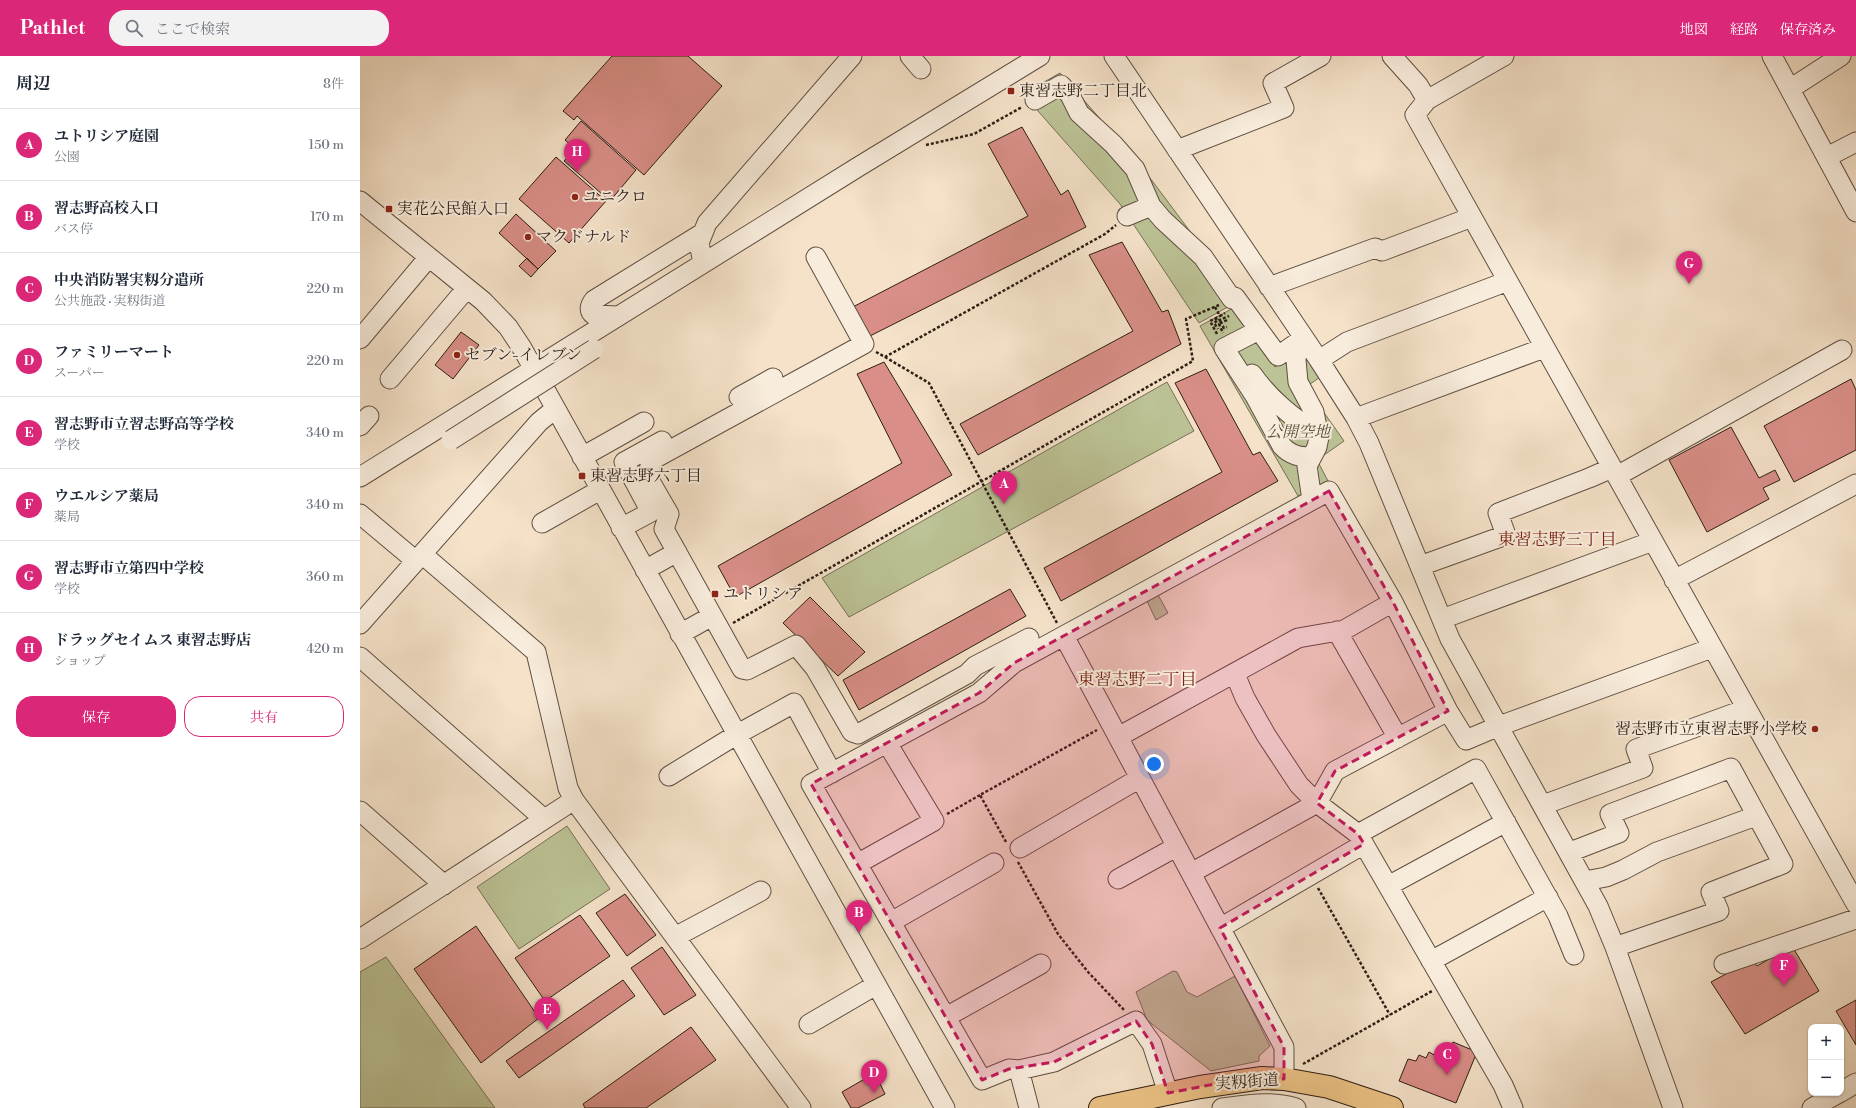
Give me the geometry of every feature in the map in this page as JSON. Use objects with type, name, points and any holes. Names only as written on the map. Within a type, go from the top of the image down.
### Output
[{"type":"main road","name":"実籾街道","points":[[1100,1108],[1231,1081],[1262,1078],[1284,1072],[1392,1108]]},
{"type":"street","points":[[703,263],[699,243],[701,234],[707,223],[852,56]]},
{"type":"street","points":[[360,477],[703,263],[1040,56]]},
{"type":"street","points":[[1114,56],[1319,360],[1356,418],[1369,443],[1450,639],[1570,852],[1598,906],[1615,947],[1673,1108]]},
{"type":"street","points":[[1177,150],[1284,108],[1273,83],[1321,56]]},
{"type":"street","points":[[1392,56],[1418,85],[1427,100]]},
{"type":"street","points":[[1504,56],[1427,100],[1415,115],[1746,709],[1853,893]]},
{"type":"street","points":[[1772,56],[1856,212]]},
{"type":"street","points":[[1790,89],[1841,56]]},
{"type":"street","points":[[1035,100],[1061,85],[1070,95],[1079,112],[1113,144],[1135,169],[1138,212],[1163,220],[1203,257],[1232,299],[1235,297],[1278,356],[1298,342],[1296,360],[1298,382],[1314,412],[1318,430],[1318,442],[1308,466],[1312,500]]},
{"type":"street","points":[[1827,157],[1856,142]]},
{"type":"street","points":[[360,201],[467,288],[508,326],[945,1108]]},
{"type":"street","points":[[1269,287],[1375,248],[1382,251],[1472,217]]},
{"type":"street","points":[[618,316],[594,315],[590,310],[590,305],[594,300],[701,234]]},
{"type":"street","points":[[360,339],[429,257]]},
{"type":"street","points":[[816,257],[864,344],[652,460],[648,476],[669,514],[664,529],[716,623],[742,669],[746,670],[796,645],[815,668],[852,732],[858,734],[967,674],[975,666],[1029,638]]},
{"type":"street","points":[[1319,360],[1347,342],[1508,281]]},
{"type":"street","points":[[390,379],[467,288]]},
{"type":"street","points":[[1231,335],[1259,330]]},
{"type":"street","points":[[1231,335],[1248,369],[1259,384],[1298,420],[1318,430]]},
{"type":"street","points":[[1231,335],[1224,348],[1255,396],[1282,446],[1286,450],[1296,455],[1306,457],[1312,456]]},
{"type":"street","points":[[1356,418],[1544,348]]},
{"type":"street","points":[[451,440],[594,350]]},
{"type":"street","points":[[1420,566],[1506,534],[1498,513],[1589,478],[1615,472],[1842,350]]},
{"type":"street","points":[[621,528],[651,512],[624,462],[773,378]]},
{"type":"street","points":[[360,624],[538,422],[555,409]]},
{"type":"street","points":[[582,457],[644,422]]},
{"type":"street","points":[[1674,580],[1856,484]]},
{"type":"street","points":[[542,523],[600,490]]},
{"type":"street","points":[[1168,1093],[1152,1044],[1136,1021],[1054,1062],[1019,1070],[1009,1069],[982,1080],[811,784],[979,693],[1014,662],[1329,491],[1393,602],[1448,711],[1466,740],[1498,726],[1712,648]]},
{"type":"street","points":[[360,514],[419,558],[536,652],[568,788],[574,800],[801,1108]]},
{"type":"street","points":[[1442,619],[1653,541]]},
{"type":"street","points":[[645,570],[677,552]]},
{"type":"street","points":[[1114,730],[1235,674],[1298,638],[1344,630],[1393,602]]},
{"type":"street","points":[[680,634],[716,623]]},
{"type":"street","points":[[1337,631],[1398,738]]},
{"type":"street","points":[[1064,636],[1284,1047],[1284,1072]]},
{"type":"street","points":[[360,657],[544,819]]},
{"type":"street","points":[[1235,674],[1245,698],[1266,735],[1299,785],[1317,803],[1361,839],[1503,1085],[1513,1108]]},
{"type":"street","points":[[669,776],[736,735],[794,703],[832,773]]},
{"type":"street","points":[[1543,805],[1643,768],[1636,749],[1746,709]]},
{"type":"street","points":[[1191,873],[1317,803],[1335,771],[1448,711]]},
{"type":"street","points":[[857,864],[934,821],[887,743]]},
{"type":"street","points":[[1570,852],[1620,833],[1610,814],[1731,768],[1783,864],[1711,892],[1719,911],[1615,947]]},
{"type":"street","points":[[1220,928],[1311,875],[1361,839],[1476,769],[1548,897],[1558,916],[1574,955]]},
{"type":"street","points":[[1015,850],[1140,778]]},
{"type":"street","points":[[360,939],[574,800]]},
{"type":"street","points":[[360,811],[444,884]]},
{"type":"street","points":[[1585,881],[1606,877],[1657,852],[1756,816]]},
{"type":"street","points":[[1388,886],[1506,822]]},
{"type":"street","points":[[1118,879],[1176,847]]},
{"type":"street","points":[[891,922],[994,863]]},
{"type":"street","points":[[675,937],[761,891]]},
{"type":"street","points":[[1431,961],[1548,897]]},
{"type":"street","points":[[1724,964],[1856,919]]},
{"type":"street","points":[[946,1017],[1041,964]]},
{"type":"street","points":[[809,1024],[876,985]]},
{"type":"street","points":[[1019,1070],[1029,1108]]},
{"type":"street","points":[[1812,1108],[1848,1089]]},
{"type":"street","points":[[1222,1108],[1260,1103],[1279,1104],[1296,1108]]},
{"type":"path","points":[[919,147],[974,134],[1035,100]]},
{"type":"path","points":[[885,357],[1105,234],[1138,212]]},
{"type":"path","points":[[1215,307],[1220,316]]},
{"type":"path","points":[[1218,321],[1220,316],[1230,310],[1234,317]]},
{"type":"path","points":[[716,623],[982,482],[1193,361],[1186,319],[1201,314]]},
{"type":"path","points":[[1218,329],[1214,323],[1228,315],[1232,321]]},
{"type":"path","points":[[1218,335],[1210,321],[1227,320]]},
{"type":"path","points":[[1218,321],[1231,335]]},
{"type":"path","points":[[864,344],[930,383],[1064,636]]},
{"type":"path","points":[[934,821],[980,795],[1114,730]]},
{"type":"path","points":[[980,795],[1015,850],[1058,934],[1111,998],[1136,1021]]},
{"type":"path","points":[[1311,875],[1390,1015]]},
{"type":"path","points":[[1284,1072],[1304,1064],[1444,984]]},
{"type":"highlighted area","points":[[1329,491],[1393,602],[1448,711],[1335,771],[1317,803],[1358,834],[1364,844],[1220,928],[1284,1047],[1284,1079],[1231,1081],[1168,1093],[1152,1044],[1136,1021],[1054,1062],[1009,1069],[982,1080],[811,784],[979,693],[1014,663]]},
{"type":"green space","points":[[1060,73],[1138,162],[1225,278],[1275,364],[1235,303],[1199,323],[1120,204],[1023,94]]},
{"type":"green space","name":"公開空地","points":[[1235,307],[1275,367],[1303,346],[1323,375],[1306,387],[1344,441],[1317,460],[1328,481],[1298,496],[1200,326]]},
{"type":"green space","points":[[1167,382],[1194,431],[849,617],[822,578]]},
{"type":"green space","points":[[1157,593],[1168,613],[1156,620],[1146,599]]},
{"type":"green space","points":[[567,826],[610,889],[519,949],[477,887]]},
{"type":"green space","points":[[386,957],[495,1108],[360,1108],[360,972]]},
{"type":"green space","points":[[1173,971],[1177,972],[1187,992],[1197,997],[1235,976],[1270,1046],[1259,1056],[1259,1061],[1211,1071],[1147,1020],[1136,992]]},
{"type":"building","points":[[612,56],[688,56],[722,86],[644,175],[577,116],[574,120],[563,111]]},
{"type":"building","points":[[581,121],[636,170],[610,201],[564,161],[576,149],[565,140]]},
{"type":"building","points":[[1022,127],[1061,195],[1068,190],[1086,227],[864,339],[849,309],[1028,216],[988,144]]},
{"type":"building","points":[[556,157],[606,201],[569,243],[519,199]]},
{"type":"building","points":[[516,214],[556,251],[538,269],[499,233]]},
{"type":"building","points":[[1122,242],[1162,312],[1168,310],[1181,344],[978,455],[960,424],[1133,331],[1089,255]]},
{"type":"building","points":[[527,258],[538,269],[531,277],[519,266]]},
{"type":"building","name":"セブン-イレブン","points":[[461,332],[479,345],[453,379],[435,365]]},
{"type":"building","points":[[884,362],[952,475],[735,597],[718,566],[902,463],[857,374]]},
{"type":"building","points":[[1206,369],[1253,455],[1260,452],[1278,481],[1061,601],[1044,568],[1222,472],[1175,383]]},
{"type":"building","points":[[1851,379],[1856,390],[1856,450],[1794,482],[1764,426]]},
{"type":"building","points":[[1731,427],[1759,478],[1775,470],[1780,480],[1763,488],[1769,499],[1707,532],[1669,460]]},
{"type":"building","points":[[1010,589],[1026,616],[859,710],[843,680]]},
{"type":"building","points":[[810,597],[865,652],[838,676],[783,623]]},
{"type":"building","points":[[625,894],[656,935],[627,956],[596,913]]},
{"type":"building","points":[[580,915],[610,956],[545,1001],[515,958]]},
{"type":"building","points":[[476,926],[539,1018],[481,1063],[414,969]]},
{"type":"building","points":[[1792,946],[1819,991],[1745,1034],[1711,982],[1752,960],[1757,966]]},
{"type":"building","points":[[662,947],[696,995],[664,1015],[631,968]]},
{"type":"building","points":[[623,980],[635,996],[519,1078],[506,1061]]},
{"type":"building","points":[[1856,1000],[1856,1045],[1844,1024],[1836,1011]]},
{"type":"building","points":[[691,1027],[716,1060],[646,1108],[585,1108],[583,1104]]},
{"type":"building","points":[[1453,1042],[1477,1052],[1456,1103],[1399,1081],[1408,1059],[1416,1061],[1419,1055],[1426,1058],[1429,1052],[1436,1056],[1438,1049],[1449,1052]]},
{"type":"building","points":[[875,1073],[885,1094],[858,1108],[851,1108],[842,1092]]},
{"type":"place","name":"東習志野二丁目北","points":[[1011,91]]},
{"type":"place","name":"ドラッグセイムス 東習志野店","points":[[577,172]]},
{"type":"place","name":"ユニクロ","points":[[575,197]]},
{"type":"place","name":"実花公民館入口","points":[[389,209]]},
{"type":"place","name":"マクドナルド","points":[[528,237]]},
{"type":"place","name":"習志野市立第四中学校","points":[[1689,284]]},
{"type":"place","name":"セブン-イレブン","points":[[457,355]]},
{"type":"place","name":"東習志野六丁目","points":[[582,476]]},
{"type":"place","name":"ユトリシア庭園","points":[[1004,504]]},
{"type":"place","name":"ユトリシア","points":[[715,594]]},
{"type":"place","name":"習志野市立東習志野小学校","points":[[1815,729]]},
{"type":"place","name":"習志野高校入口","points":[[859,933]]},
{"type":"place","name":"ウエルシア薬局","points":[[1784,986]]},
{"type":"place","name":"習志野市立習志野高等学校","points":[[547,1030]]},
{"type":"place","name":"中央消防署実籾分遣所","points":[[1447,1075]]},
{"type":"place","name":"ファミリーマート","points":[[874,1093]]},
{"type":"district","name":"東習志野三丁目","points":[[1557,540]]},
{"type":"district","name":"東習志野二丁目","points":[[1137,680]]}]
